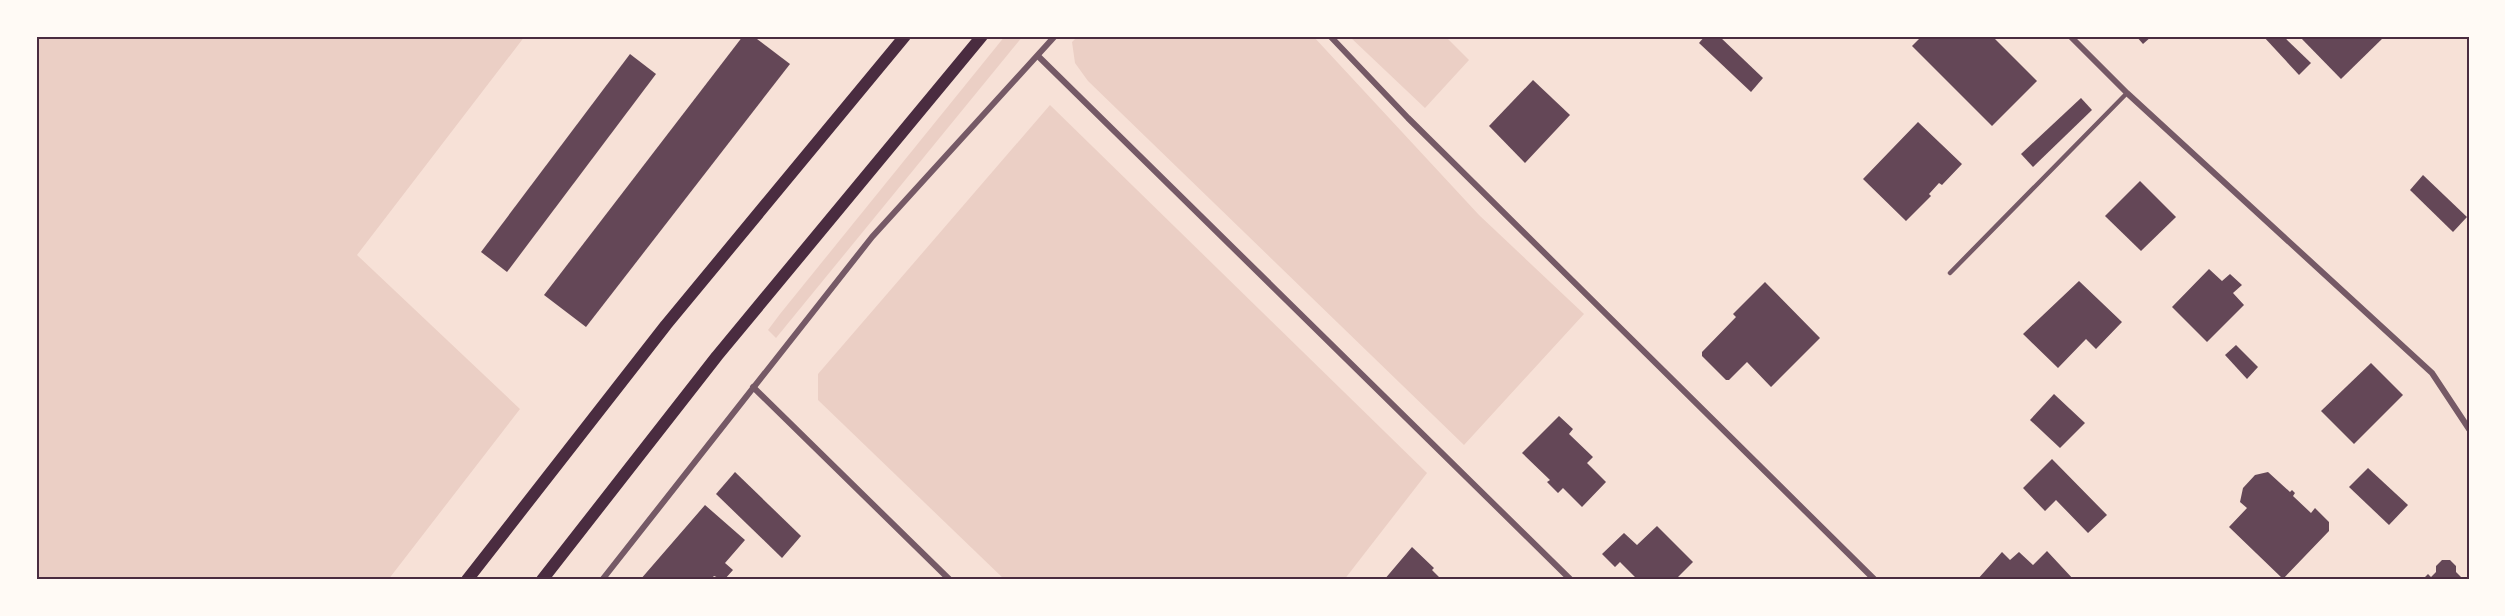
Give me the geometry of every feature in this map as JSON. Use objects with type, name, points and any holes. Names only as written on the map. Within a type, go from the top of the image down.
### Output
[{"type":"main road","points":[[467,580],[666,325],[905,36]]},
{"type":"main road","points":[[542,580],[717,356],[982,36]]},
{"type":"street","points":[[602,580],[872,237],[1055,36]]},
{"type":"street","points":[[1330,36],[1416,126],[1875,580]]},
{"type":"street","points":[[2070,36],[2127,93],[2432,373],[2469,429]]},
{"type":"street","points":[[1038,56],[1571,580]]},
{"type":"street","points":[[753,387],[950,580]]},
{"type":"lane","points":[[1950,273],[2127,93]]},
{"type":"shaded area","points":[[36,36],[525,36],[357,255],[520,409],[388,580],[36,580]]},
{"type":"shaded area","points":[[1005,36],[1023,36],[776,338],[768,330],[780,314]]},
{"type":"shaded area","points":[[1078,36],[1313,36],[1479,215],[1584,314],[1464,445],[1088,81],[1075,63],[1072,42]]},
{"type":"shaded area","points":[[1349,36],[1445,36],[1469,60],[1425,108]]},
{"type":"shaded area","points":[[1050,105],[1427,473],[1344,580],[1005,580],[818,400],[818,374]]},
{"type":"building","points":[[743,36],[753,36],[790,64],[586,327],[544,295]]},
{"type":"building","points":[[1705,36],[1719,36],[1763,78],[1751,92],[1699,43]]},
{"type":"building","points":[[1922,36],[1992,36],[2037,81],[1992,126],[1912,46]]},
{"type":"building","points":[[2136,36],[2152,36],[2143,44]]},
{"type":"building","points":[[2263,36],[2283,36],[2311,63],[2299,75]]},
{"type":"building","points":[[2299,36],[2385,36],[2341,79]]},
{"type":"building","points":[[630,54],[656,74],[507,272],[481,252]]},
{"type":"building","points":[[1533,80],[1570,115],[1525,163],[1489,126]]},
{"type":"building","points":[[2081,98],[2092,110],[2033,167],[2021,154]]},
{"type":"building","points":[[1918,122],[1962,164],[1942,185],[1939,183],[1929,194],[1931,196],[1906,221],[1863,179]]},
{"type":"building","points":[[2423,175],[2467,217],[2453,232],[2410,190]]},
{"type":"building","points":[[2140,181],[2176,217],[2141,251],[2105,216]]},
{"type":"building","points":[[2209,269],[2222,281],[2230,274],[2242,285],[2233,293],[2244,305],[2207,342],[2172,307]]},
{"type":"building","points":[[2079,281],[2122,322],[2096,349],[2086,339],[2058,368],[2023,334]]},
{"type":"building","points":[[1765,282],[1820,338],[1771,387],[1747,362],[1729,380],[1726,380],[1702,356],[1702,352],[1736,317],[1733,314]]},
{"type":"building","points":[[2236,345],[2258,367],[2247,379],[2225,355]]},
{"type":"building","points":[[2371,363],[2403,395],[2354,444],[2321,411]]},
{"type":"building","points":[[2054,394],[2085,423],[2060,448],[2030,420]]},
{"type":"building","points":[[1559,416],[1573,429],[1569,434],[1593,457],[1587,463],[1606,482],[1582,507],[1563,488],[1558,493],[1547,482],[1550,480],[1522,453]]},
{"type":"building","points":[[2052,459],[2107,515],[2088,533],[2056,500],[2045,511],[2023,488]]},
{"type":"building","points":[[2368,468],[2408,505],[2389,525],[2349,487]]},
{"type":"building","points":[[735,472],[801,536],[782,558],[716,494]]},
{"type":"building","points":[[2268,472],[2290,492],[2292,490],[2295,493],[2293,496],[2311,513],[2315,508],[2329,522],[2329,531],[2283,579],[2229,527],[2247,508],[2240,502],[2243,488],[2255,475]]},
{"type":"building","points":[[705,505],[745,540],[725,563],[733,570],[724,580],[714,576],[710,580],[640,580]]},
{"type":"building","points":[[1657,526],[1693,562],[1675,580],[1632,580],[1635,577],[1620,562],[1615,567],[1602,554],[1624,533],[1637,545]]},
{"type":"building","points":[[1412,547],[1434,568],[1432,570],[1442,580],[1384,580]]},
{"type":"building","points":[[2047,551],[2074,580],[1977,580],[2002,552],[2010,560],[2019,552],[2033,565]]},
{"type":"building","points":[[2442,560],[2450,560],[2456,566],[2456,572],[2464,580],[2422,580],[2428,574],[2431,577],[2436,572],[2436,566]]}]
